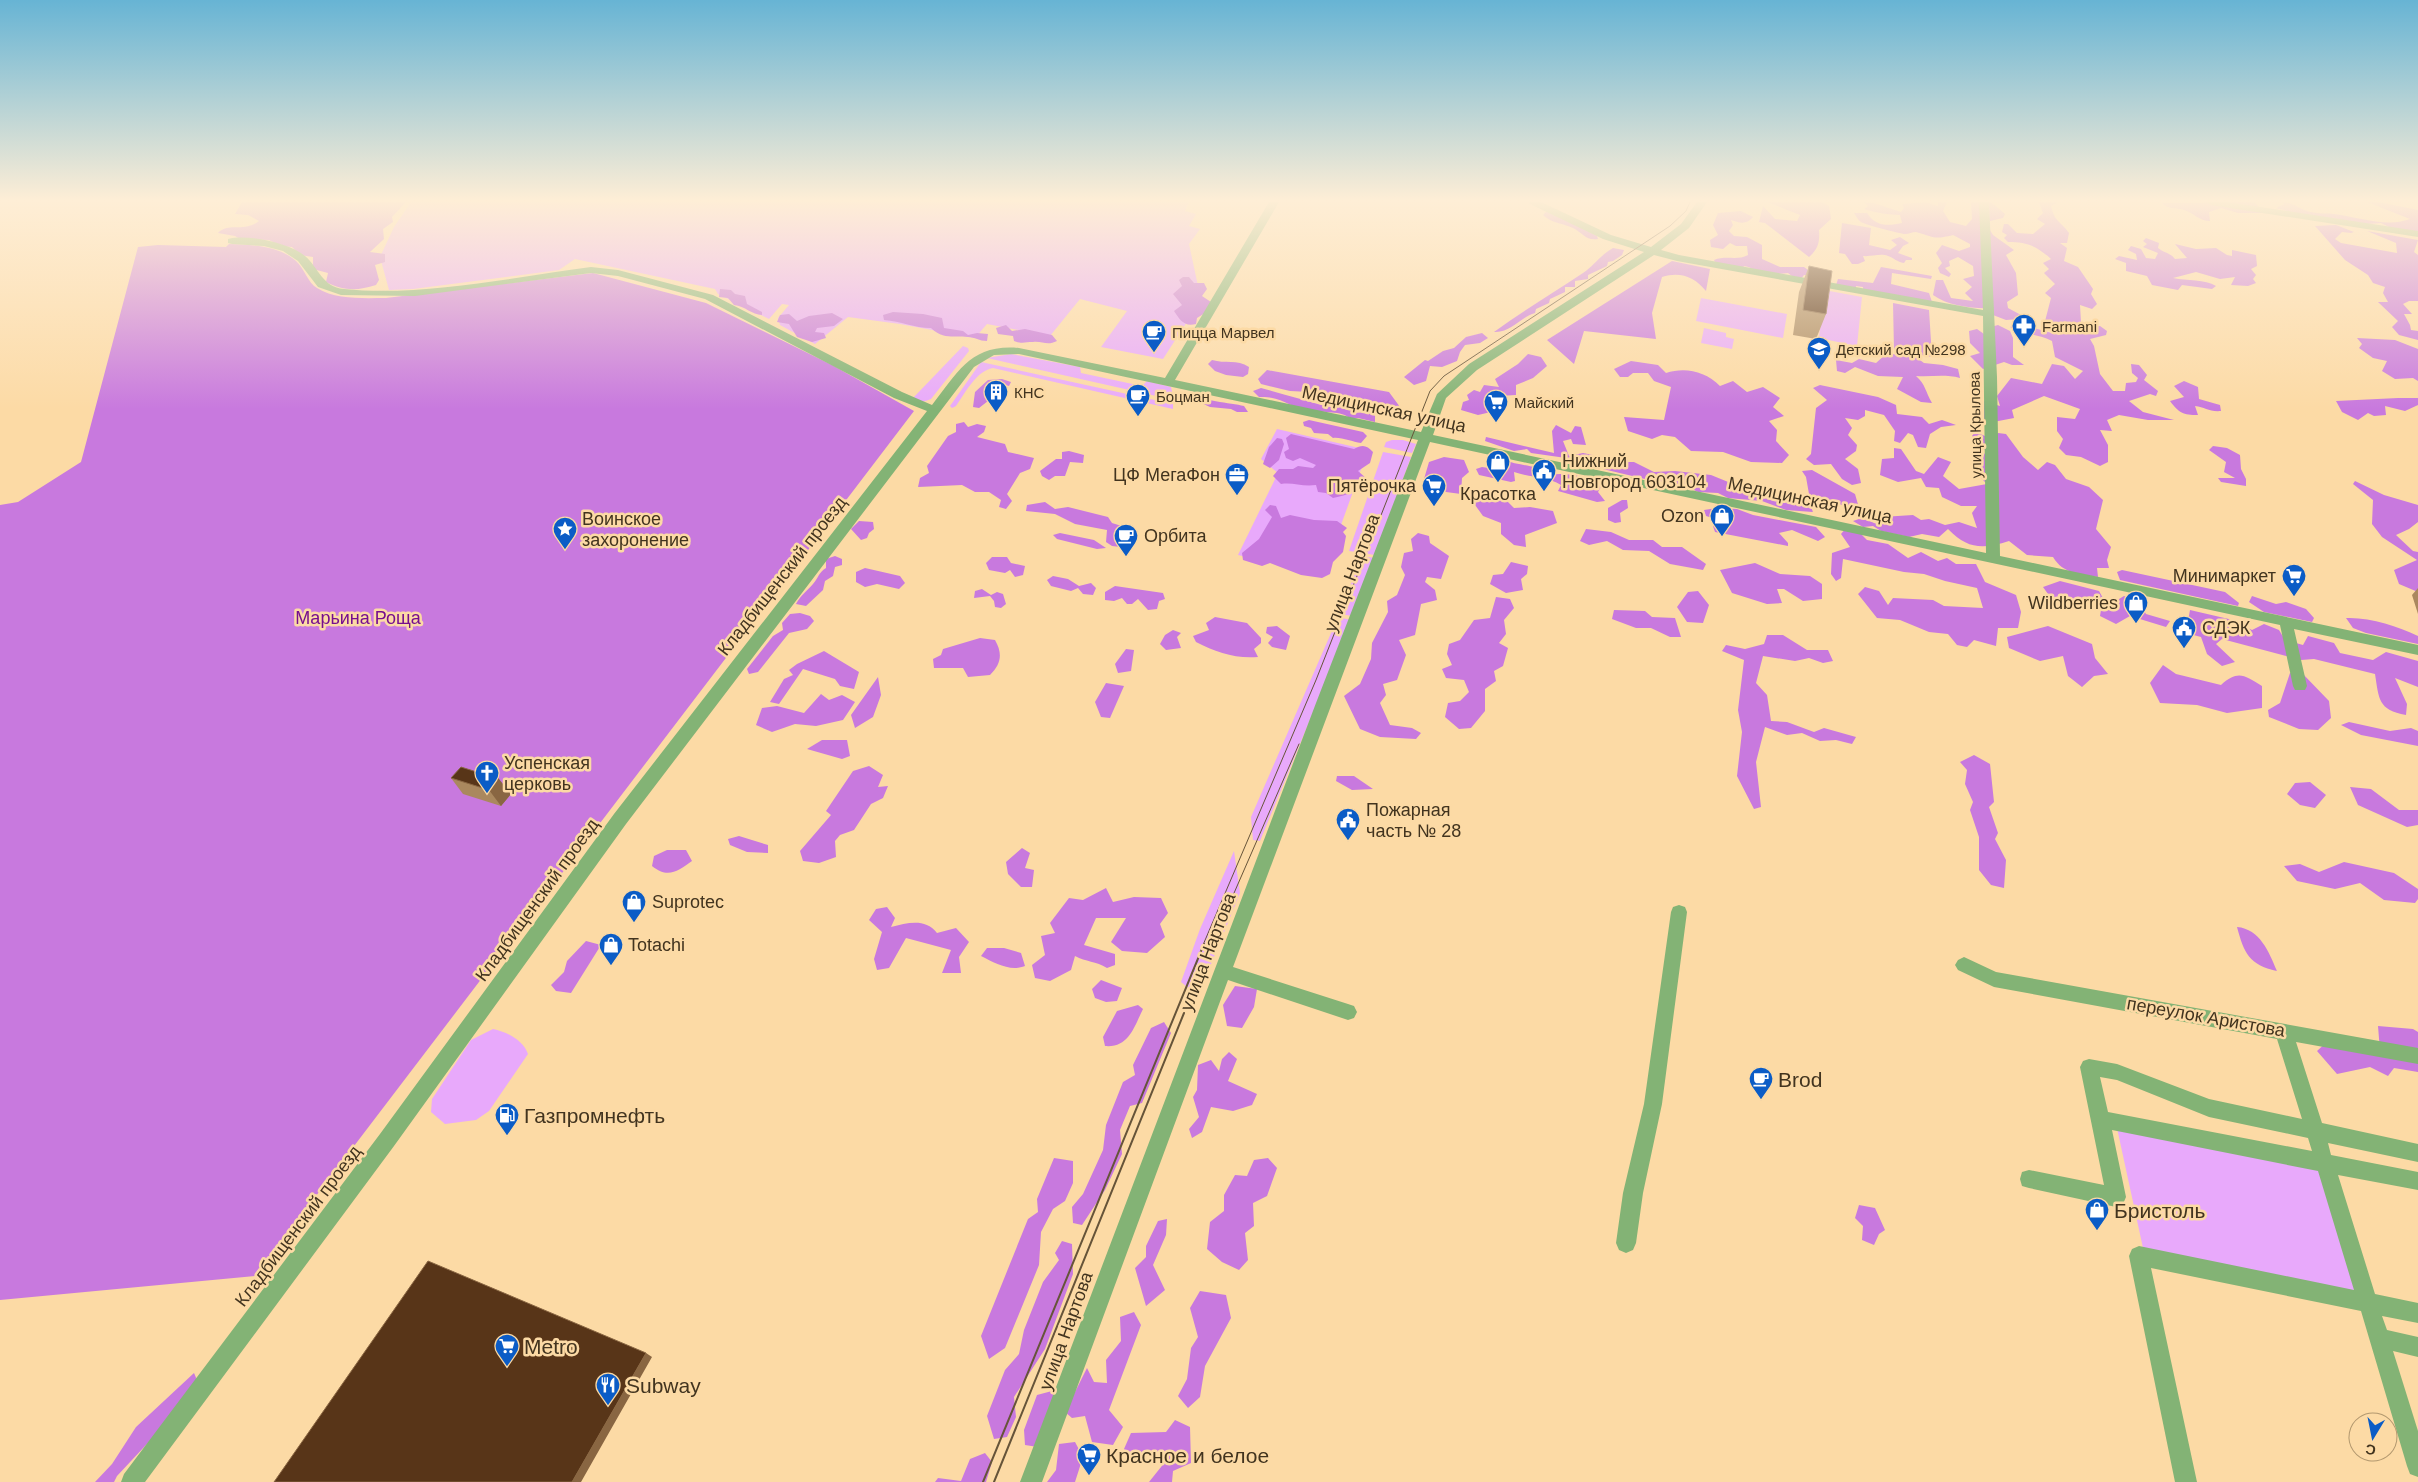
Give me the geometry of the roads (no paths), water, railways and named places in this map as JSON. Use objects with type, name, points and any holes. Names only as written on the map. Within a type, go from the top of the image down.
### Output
[{"type":"street","points":[[311,271],[322,286],[340,292],[415,293],[582,271]]},
{"type":"street","points":[[601,271],[618,273],[709,297],[898,395],[924,407],[937,409]]},
{"type":"street","points":[[1168,382],[1233,271]]},
{"type":"street","name":"улица Нартова","points":[[1031,1482],[1222,971],[1441,397],[1453,384],[1518,337],[1621,271]]},
{"type":"street","points":[[1745,271],[1988,314]]},
{"type":"street","name":"улица Крылова","points":[[1986,271],[1993,558]]},
{"type":"street","name":"Медицинская улица","points":[[987,353],[1000,350],[1019,352],[1168,382],[2418,650]]},
{"type":"street","name":"Кладбищенский проезд","points":[[132,1482],[388,1140],[620,819],[970,364],[987,353]]},
{"type":"street","points":[[2286,622],[2300,686]]},
{"type":"street","points":[[1626,1244],[1633,1193],[1653,1104],[1679,912]]},
{"type":"street","name":"переулок Аристова","points":[[1964,966],[1994,979],[2418,1056]]},
{"type":"street","points":[[1222,971],[1348,1012]]},
{"type":"street","points":[[2284,1032],[2418,1466]]},
{"type":"street","points":[[2029,1179],[2116,1196],[2089,1067],[2117,1072],[2209,1108],[2418,1153]]},
{"type":"street","points":[[2100,1119],[2418,1181]]},
{"type":"street","points":[[2186,1482],[2139,1256],[2418,1313]]},
{"type":"street","points":[[2379,1338],[2418,1347]]},
{"type":"tram line","points":[[1203,945],[1316,680],[1430,391],[1444,376],[1602,271]]},
{"type":"tram line","points":[[1214,939],[1299,744]]},
{"type":"tram line","points":[[983,1482],[1204,944]]},
{"type":"tram line","points":[[994,1482],[1184,1013]]},
{"type":"place","name":"Farmani","points":[[2024,347]]},
{"type":"place","name":"Пицца Марвел","points":[[1154,353]]},
{"type":"place","name":"Детский сад №298","points":[[1819,370]]},
{"type":"place","name":"КНС","points":[[996,413]]},
{"type":"place","name":"Боцман","points":[[1138,417]]},
{"type":"place","name":"Майский","points":[[1496,423]]},
{"type":"place","name":"Красотка","points":[[1498,483]]},
{"type":"place","name":"Нижний Новгород 603104","points":[[1544,492]]},
{"type":"place","name":"ЦФ МегаФон","points":[[1237,496]]},
{"type":"place","name":"Пятёрочка","points":[[1434,507]]},
{"type":"place","name":"Ozon","points":[[1722,537]]},
{"type":"place","name":"Воинское захоронение","points":[[565,550]]},
{"type":"place","name":"Орбита","points":[[1126,557]]},
{"type":"place","name":"Минимаркет","points":[[2294,597]]},
{"type":"place","name":"Wildberries","points":[[2136,624]]},
{"type":"place","name":"СДЭК","points":[[2184,649]]},
{"type":"place","name":"Успенская церковь","points":[[487,794]]},
{"type":"place","name":"Пожарная часть № 28","points":[[1348,841]]},
{"type":"place","name":"Suprotec","points":[[634,923]]},
{"type":"place","name":"Totachi","points":[[611,966]]},
{"type":"place","name":"Brod","points":[[1761,1100]]},
{"type":"place","name":"Газпромнефть","points":[[507,1136]]},
{"type":"place","name":"Бристоль","points":[[2097,1231]]},
{"type":"place","name":"Metro","points":[[507,1367]]},
{"type":"place","name":"Subway","points":[[608,1406]]},
{"type":"place","name":"Красное и белое","points":[[1089,1476]]},
{"type":"park label","name":"Марьина Роща","points":[[358,618]]}]
